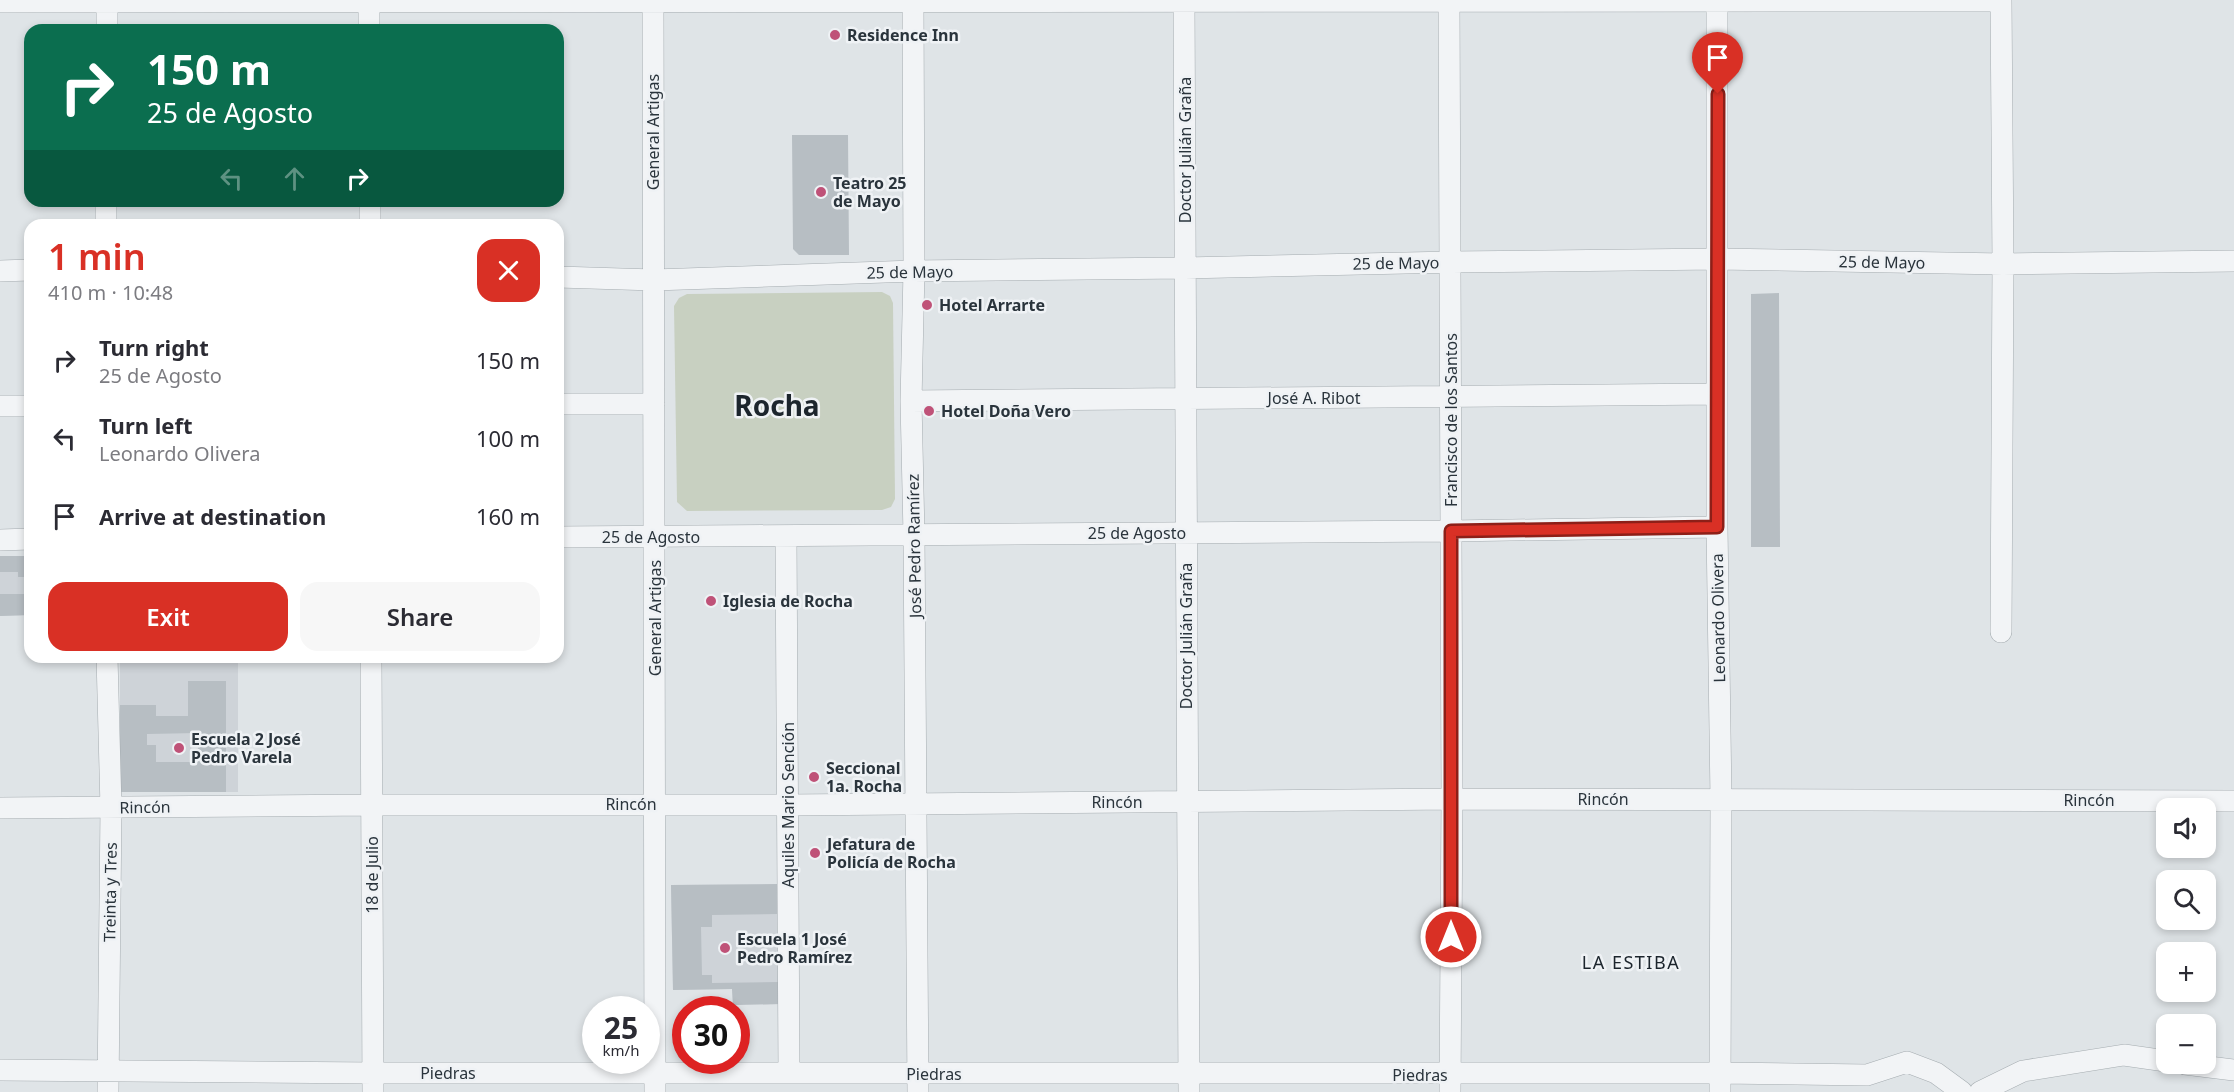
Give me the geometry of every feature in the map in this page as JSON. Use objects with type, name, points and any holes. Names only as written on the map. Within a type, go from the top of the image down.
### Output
[{"type":"street","name":"Francisco de los Santos","points":[[1449,0],[1452,800],[1450,1083]]},
{"type":"street","name":"Leonardo Olivera","points":[[1718,0],[1717,527],[1721,799],[1720,1083]]},
{"type":"street","points":[[107,1],[107,24]]},
{"type":"street","points":[[369,1],[369,24]]},
{"type":"street","name":"General Artigas","points":[[653,1],[655,1082]]},
{"type":"street","name":"José Pedro Ramírez","points":[[913,1],[914,271],[911,401],[917,803],[918,1083]]},
{"type":"street","name":"Doctor Julián Graña","points":[[1184,1],[1188,1083]]},
{"type":"street","points":[[0,2],[2001,1],[2003,264],[2001,632]]},
{"type":"street","name":"25 de Mayo","points":[[564,278],[654,280],[914,271],[1717,259],[2003,264],[2234,261]]},
{"type":"street","points":[[0,271],[24,270]]},
{"type":"street","name":"José A. Ribot","points":[[911,401],[1717,394]]},
{"type":"street","points":[[564,404],[654,404]]},
{"type":"street","points":[[0,406],[24,406]]},
{"type":"street","name":"25 de Agosto","points":[[564,537],[1717,527]]},
{"type":"street","name":"Aquiles Mario Sención","points":[[786,536],[789,1073]]},
{"type":"street","points":[[0,540],[24,539]]},
{"type":"street","name":"Treinta y Tres","points":[[107,663],[111,808],[108,1082]]},
{"type":"street","name":"18 de Julio","points":[[371,663],[373,1083]]},
{"type":"street","name":"Rincón","points":[[0,808],[1721,799],[2234,801]]},
{"type":"street","points":[[1980,1092],[2023,1071],[2124,1055],[2156,1060]]},
{"type":"street","name":"Piedras","points":[[0,1070],[108,1082],[655,1082],[789,1073],[918,1083],[1720,1083],[1867,1076],[1907,1062],[1936,1073],[1962,1092]]},
{"type":"street","points":[[2216,1068],[2234,1070]]},
{"type":"shaded area","points":[[0,556],[24,556],[24,615],[0,616]]},
{"type":"shaded area","name":"Escuela 2 José Pedro Varela","points":[[120,663],[238,663],[238,792],[120,792]]},
{"type":"shaded area","name":"Escuela 1 José Pedro Ramírez","points":[[778,884],[780,1004],[750,1005],[750,996],[732,996],[732,989],[673,990],[671,885]]},
{"type":"green space","points":[[882,292],[890,296],[893,303],[895,499],[891,507],[882,510],[687,511],[677,502],[674,306],[679,298],[687,294]]},
{"type":"building","name":"Teatro 25 de Mayo","points":[[792,135],[848,135],[849,255],[799,255],[793,249]]},
{"type":"building","points":[[1779,293],[1780,547],[1751,547],[1751,294]]},
{"type":"building","points":[[0,556],[24,556],[24,577],[18,577],[18,572],[0,572]]},
{"type":"building","points":[[0,594],[24,594],[24,615],[0,616]]},
{"type":"building","points":[[188,681],[226,681],[226,792],[120,792],[120,705],[156,705],[156,716],[188,716]],"holes":[[[198,733],[198,762],[156,762],[156,745],[147,745],[147,734]]]},
{"type":"building","points":[[778,884],[778,914],[712,915],[712,927],[701,927],[702,975],[712,975],[712,983],[779,982],[780,1004],[750,1005],[750,996],[732,996],[732,989],[673,990],[671,885]]},
{"type":"place","name":"Residence Inn","points":[[835,35]]},
{"type":"place","name":"Teatro 25 de Mayo","points":[[821,192]]},
{"type":"place","name":"Hotel Arrarte","points":[[927,305]]},
{"type":"place","name":"Hotel Doña Vero","points":[[929,411]]},
{"type":"place","name":"Iglesia de Rocha","points":[[711,601]]},
{"type":"place","name":"Escuela 2 José Pedro Varela","points":[[179,748]]},
{"type":"place","name":"Seccional 1a. Rocha","points":[[814,777]]},
{"type":"place","name":"Jefatura de Policía de Rocha","points":[[815,853]]},
{"type":"place","name":"Escuela 1 José Pedro Ramírez","points":[[725,948]]},
{"type":"district","name":"Rocha","points":[[777,406]]},
{"type":"district","name":"LA ESTIBA","points":[[1631,963]]},
{"type":"route","points":[[1451,937],[1451,531],[1717,527],[1718,94]]}]
